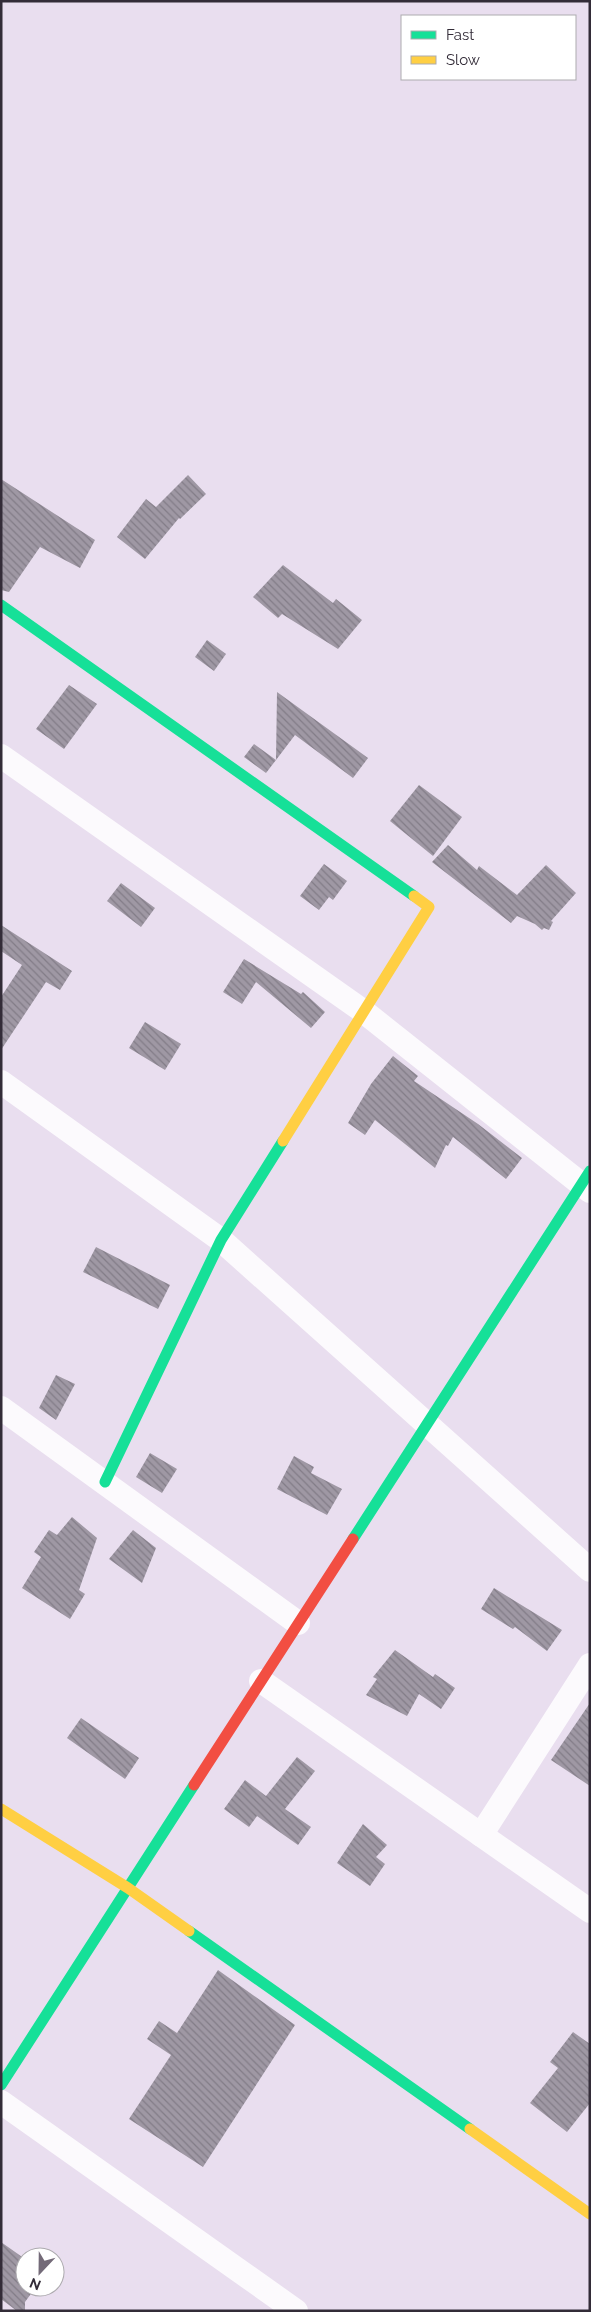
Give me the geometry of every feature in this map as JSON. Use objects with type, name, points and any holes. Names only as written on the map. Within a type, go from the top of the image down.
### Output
[{"type":"street","points":[[1,605],[429,907],[221,1240],[105,1482]]},
{"type":"street","points":[[1,756],[363,1011],[587,1182],[427,1422],[128,1888],[5,2073]]},
{"type":"street","points":[[1,1082],[221,1240],[427,1422],[590,1570]]},
{"type":"street","points":[[1,1408],[298,1623]]},
{"type":"street","points":[[481,1835],[590,1665]]},
{"type":"street","points":[[261,1681],[590,1910]]},
{"type":"street","points":[[1,1809],[128,1888],[590,2214]]},
{"type":"street","points":[[1,2102],[296,2311]]},
{"type":"building","points":[[188,475],[206,494],[179,518],[145,559],[117,537],[146,499],[156,507]]},
{"type":"building","points":[[1,479],[95,540],[80,568],[40,547],[9,592],[1,590]]},
{"type":"building","points":[[283,565],[333,603],[336,599],[362,620],[338,649],[282,614],[278,618],[253,597]]},
{"type":"building","points":[[207,640],[226,654],[214,671],[195,657]]},
{"type":"building","points":[[69,685],[97,704],[64,749],[36,729]]},
{"type":"building","points":[[277,692],[368,758],[353,778],[295,735],[276,760]]},
{"type":"building","points":[[254,744],[276,760],[266,773],[244,757]]},
{"type":"building","points":[[419,785],[462,817],[433,856],[390,821]]},
{"type":"building","points":[[448,845],[477,870],[479,866],[517,895],[546,865],[576,893],[551,921],[553,922],[549,930],[544,928],[542,930],[535,924],[517,916],[511,923],[432,862]]},
{"type":"building","points":[[324,864],[347,881],[333,900],[329,897],[319,910],[300,896]]},
{"type":"building","points":[[121,883],[155,908],[141,927],[107,901]]},
{"type":"building","points":[[1,925],[72,971],[60,990],[46,982],[1,1050],[1,997],[22,965],[1,951]]},
{"type":"building","points":[[244,959],[301,994],[303,992],[325,1012],[311,1028],[256,982],[242,1004],[223,992]]},
{"type":"building","points":[[145,1022],[181,1044],[165,1070],[129,1048]]},
{"type":"building","points":[[393,1056],[418,1076],[414,1081],[478,1124],[522,1158],[506,1179],[453,1137],[448,1146],[446,1145],[435,1168],[375,1120],[365,1135],[348,1123],[371,1084]]},
{"type":"building","points":[[96,1247],[170,1285],[158,1309],[83,1272]]},
{"type":"building","points":[[56,1375],[75,1384],[56,1420],[39,1408]]},
{"type":"building","points":[[150,1453],[177,1469],[162,1493],[136,1477]]},
{"type":"building","points":[[294,1456],[314,1467],[311,1473],[342,1489],[327,1515],[277,1489]]},
{"type":"building","points":[[72,1517],[97,1538],[79,1590],[85,1594],[70,1619],[22,1588],[41,1557],[34,1552],[49,1530],[57,1535]]},
{"type":"building","points":[[133,1530],[156,1548],[142,1583],[109,1559]]},
{"type":"building","points":[[494,1588],[562,1630],[547,1651],[515,1627],[513,1629],[481,1609]]},
{"type":"building","points":[[395,1650],[433,1677],[435,1674],[455,1688],[441,1709],[419,1694],[407,1716],[366,1695],[377,1679],[373,1677]]},
{"type":"building","points":[[590,1703],[590,1786],[551,1760]]},
{"type":"building","points":[[81,1718],[139,1758],[125,1779],[67,1738]]},
{"type":"building","points":[[297,1757],[315,1771],[285,1809],[311,1827],[298,1845],[257,1816],[249,1827],[224,1809],[245,1780],[266,1796]]},
{"type":"building","points":[[363,1824],[387,1845],[376,1857],[385,1864],[370,1886],[337,1863]]},
{"type":"building","points":[[218,1970],[295,2025],[203,2167],[129,2119],[171,2055],[147,2039],[159,2021],[177,2033]]},
{"type":"building","points":[[573,2032],[590,2044],[590,2103],[567,2132],[530,2103],[558,2068],[550,2062]]},
{"type":"building","points":[[1,2242],[15,2252],[15,2297],[29,2297],[25,2302],[25,2311],[17,2311],[1,2299]]},
{"type":"traffic: fast","points":[[1,605],[414,896]]},
{"type":"traffic: fast","points":[[105,1482],[221,1240],[283,1141]]},
{"type":"traffic: fast","points":[[353,1539],[590,1171]]},
{"type":"traffic: fast","points":[[1,2085],[194,1785]]},
{"type":"traffic: fast","points":[[189,1931],[470,2129]]},
{"type":"traffic: slow","points":[[283,1141],[429,907],[414,896]]},
{"type":"traffic: slow","points":[[1,1809],[128,1888],[189,1931]]},
{"type":"traffic: slow","points":[[470,2129],[590,2214]]},
{"type":"traffic: jam","points":[[194,1785],[353,1539]]}]
